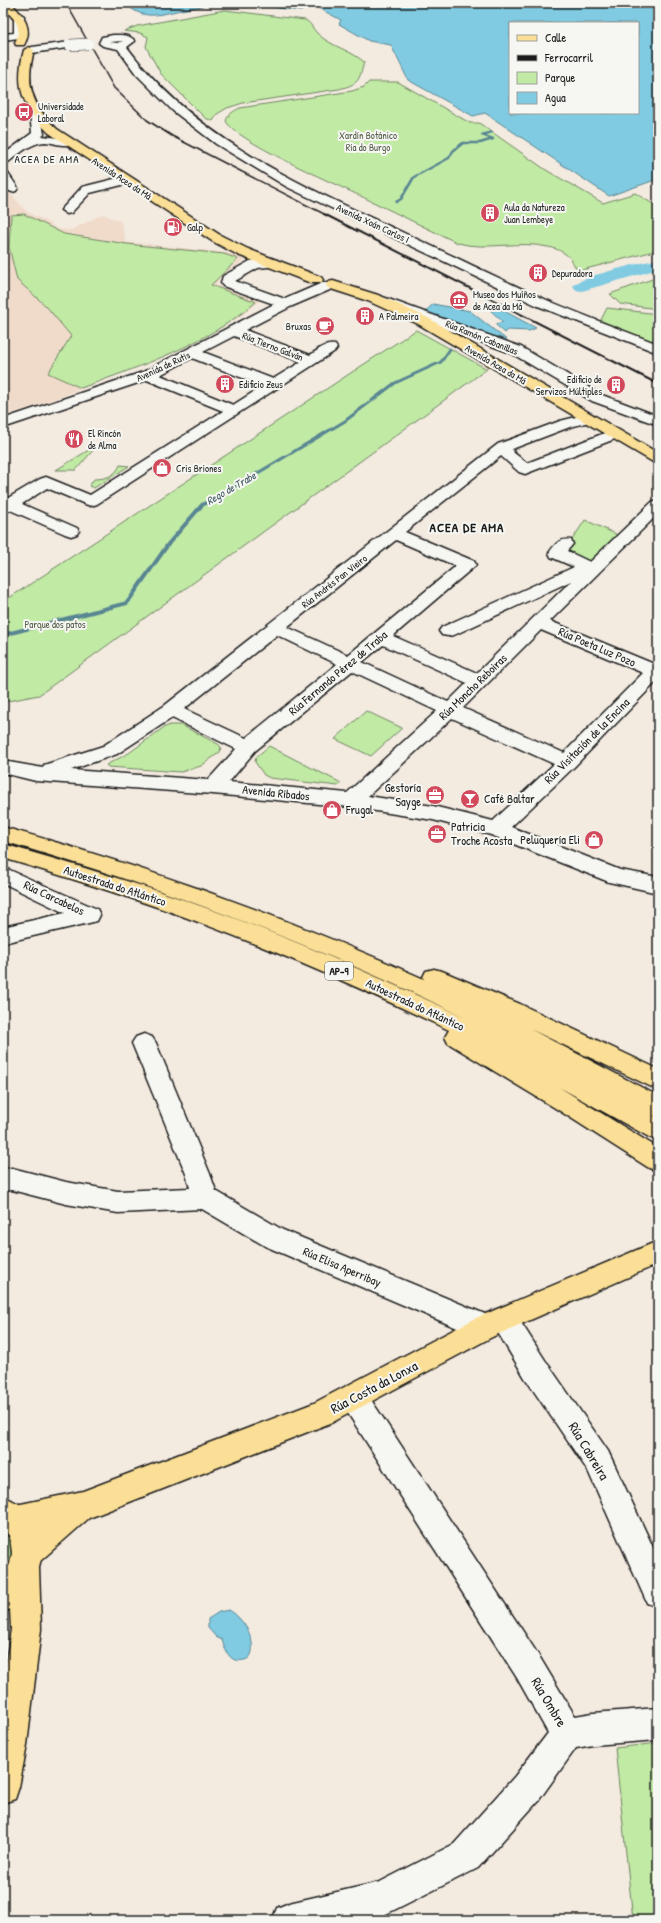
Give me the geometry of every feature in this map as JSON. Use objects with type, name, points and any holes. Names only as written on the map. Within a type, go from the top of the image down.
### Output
[{"type":"main road","points":[[6,3],[19,16],[24,32],[24,46]]},
{"type":"main road","points":[[12,3],[24,17],[29,30],[24,46]]},
{"type":"main road","name":"Avenida Acea da Má","points":[[24,46],[27,94],[48,135],[67,142],[216,238],[243,252],[373,298],[422,321],[658,459]]},
{"type":"main road","name":"Autoestrada do Atlántico","points":[[3,834],[138,874],[221,903],[368,963],[522,1034],[658,1107]]},
{"type":"main road","name":"Autoestrada do Atlántico","points":[[3,851],[79,873],[190,910],[265,939],[404,999],[490,1040],[658,1130]]},
{"type":"main road","points":[[221,903],[292,920],[361,945],[512,1010],[658,1080]]},
{"type":"main road","points":[[404,999],[442,1029],[568,1104],[658,1161]]},
{"type":"main road","name":"Rúa Costa da Lonxa","points":[[9,1516],[82,1506],[323,1414],[494,1323],[658,1252]]},
{"type":"main road","name":"Rúa Costa da Lonxa","points":[[25,1560],[82,1506]]},
{"type":"main road","points":[[3,1787],[11,1745],[26,1629],[26,1540],[22,1529],[9,1516]]},
{"type":"main road","points":[[3,1597],[15,1585],[25,1560]]},
{"type":"street","points":[[3,39],[19,35],[19,16]]},
{"type":"street","name":"Avenida Xoán Carlos I","points":[[24,46],[88,44],[105,42],[117,37],[129,40],[130,43],[121,46],[140,72],[177,109],[220,142],[291,184],[544,302],[658,350]]},
{"type":"street","points":[[3,39],[24,46]]},
{"type":"street","points":[[3,161],[26,143],[48,135]]},
{"type":"street","points":[[3,174],[12,188]]},
{"type":"street","points":[[67,210],[86,190],[126,180]]},
{"type":"street","points":[[267,261],[255,264],[228,279],[228,283],[289,303]]},
{"type":"street","name":"Avenida de Rutis","points":[[3,424],[148,375],[289,303],[326,281]]},
{"type":"street","name":"Rúa Ramón Cabanillas","points":[[373,298],[420,313],[516,350],[606,402],[622,406],[658,421]]},
{"type":"street","name":"Rúa Tierno Galván","points":[[234,331],[312,361]]},
{"type":"street","name":"Rúa Tierno Galván","points":[[6,506],[46,482],[92,501],[312,361],[330,348]]},
{"type":"street","points":[[192,353],[274,385]]},
{"type":"street","points":[[148,375],[233,410]]},
{"type":"street","points":[[594,421],[606,402]]},
{"type":"street","points":[[564,424],[571,419],[573,409]]},
{"type":"street","name":"Rúa Andrés Pan Vieiro","points":[[92,778],[90,770],[110,750],[171,710],[503,447],[564,424],[594,421]]},
{"type":"street","points":[[503,447],[508,456],[525,469],[615,434]]},
{"type":"street","name":"Rúa Moncho Reboiras","points":[[351,800],[450,710],[658,505]]},
{"type":"street","name":"Rúa Tierno Galván","points":[[6,506],[71,531]]},
{"type":"street","name":"Rúa Fernando Pérez de Traba","points":[[213,786],[248,747],[464,569],[390,537]]},
{"type":"street","points":[[565,544],[557,553],[592,569]]},
{"type":"street","points":[[448,632],[581,570],[592,569]]},
{"type":"street","name":"Rúa Poeta Luz Pozo","points":[[539,623],[657,671]]},
{"type":"street","points":[[276,628],[349,664],[567,762]]},
{"type":"street","points":[[380,637],[479,682]]},
{"type":"street","name":"Rúa Visitación de la Encina","points":[[497,830],[657,671]]},
{"type":"street","points":[[171,710],[248,747]]},
{"type":"street","name":"Rúa Andrés Pan Vieiro","points":[[36,774],[65,767],[110,750]]},
{"type":"street","name":"Avenida Ribados","points":[[3,767],[36,774],[213,786],[351,800],[433,813],[497,830],[616,877],[658,885]]},
{"type":"street","name":"Rúa Carcabelos","points":[[3,874],[89,914],[3,935]]},
{"type":"street","points":[[3,1180],[12,1179],[66,1193],[118,1202],[205,1198],[198,1174],[144,1043]]},
{"type":"street","name":"Rúa Elisa Aperribay","points":[[205,1198],[274,1238],[494,1323]]},
{"type":"street","name":"Rúa Cabreira","points":[[494,1323],[535,1369],[598,1461],[658,1592]]},
{"type":"street","name":"Rúa Ombre","points":[[289,1920],[384,1898],[466,1856],[527,1788],[568,1734],[528,1667],[354,1398]]},
{"type":"street","points":[[568,1734],[593,1729],[658,1724]]},
{"type":"shaded area","points":[[3,185],[27,212],[44,220],[57,229],[71,230],[103,214],[121,222],[126,242],[229,253],[246,259],[220,277],[216,285],[260,301],[238,318],[194,341],[135,368],[42,404],[3,416]]},
{"type":"green space","points":[[225,10],[305,20],[323,38],[353,54],[364,62],[361,74],[357,81],[351,85],[339,89],[243,103],[227,108],[217,114],[213,121],[205,118],[161,74],[146,47],[148,37],[140,33],[124,31],[137,26]]},
{"type":"green space","name":"Xardín Botánico Ría do Burgo","points":[[369,82],[398,82],[470,123],[479,123],[546,170],[603,203],[635,193],[658,207],[658,250],[582,270],[575,267],[570,258],[557,249],[537,245],[480,246],[458,243],[270,152],[234,130],[226,121],[233,112],[240,108],[352,91],[364,87]]},
{"type":"green space","points":[[24,214],[64,234],[127,244],[224,254],[238,259],[211,285],[256,302],[237,317],[195,342],[150,362],[81,388],[48,373],[71,336],[46,306],[17,280],[9,247],[11,215]]},
{"type":"green space","points":[[658,277],[658,309],[620,304],[610,294]]},
{"type":"green space","points":[[607,308],[658,314],[658,344],[600,322]]},
{"type":"green space","name":"Parque dos patos","points":[[416,330],[487,369],[39,695],[3,702],[3,602]]},
{"type":"green space","points":[[92,448],[95,448],[76,470],[56,470]]},
{"type":"green space","points":[[120,465],[129,466],[94,488],[89,486],[94,479],[110,476],[116,472]]},
{"type":"green space","points":[[585,520],[618,535],[587,564],[563,554]]},
{"type":"green space","points":[[366,711],[402,728],[371,756],[335,739]]},
{"type":"green space","points":[[170,725],[181,725],[218,744],[221,747],[220,752],[201,766],[181,772],[108,767],[106,765],[129,753],[163,728]]},
{"type":"green space","points":[[269,746],[341,783],[338,786],[270,778],[264,775],[255,762],[256,757]]},
{"type":"green space","points":[[3,1528],[13,1540],[13,1564],[3,1579]]},
{"type":"green space","points":[[658,1743],[658,1920],[633,1920],[615,1748]]},
{"type":"water","points":[[125,3],[211,3],[204,6],[165,14],[151,15],[138,12]]},
{"type":"water","points":[[245,3],[295,3],[306,9],[300,11]]},
{"type":"water","points":[[309,3],[658,3],[658,179],[609,196],[485,113],[473,116],[408,80],[391,45],[369,41],[339,24],[341,20]]},
{"type":"water","points":[[433,304],[470,311],[508,341],[425,312]]},
{"type":"water","points":[[491,304],[536,328],[529,331],[508,330],[505,333],[495,324],[503,322],[488,308]]},
{"type":"water","points":[[229,1610],[239,1618],[250,1636],[252,1642],[251,1655],[246,1660],[239,1661],[232,1658],[227,1652],[222,1640],[216,1637],[208,1628],[208,1619],[219,1612]]},
{"type":"waterway","points":[[396,202],[401,199],[414,177],[449,158],[453,151],[463,143],[480,143],[493,139],[482,135],[492,132]]},
{"type":"waterway","name":"Rego de Trabe","points":[[582,286],[598,280],[658,264]]},
{"type":"waterway","name":"Rego de Trabe","points":[[226,492],[345,421],[395,383],[441,362],[450,349]]},
{"type":"waterway","name":"Rego de Trabe","points":[[3,635],[127,603],[169,543],[202,505],[228,491]]},
{"type":"railway","points":[[66,3],[114,88],[147,120],[172,136],[326,215]]},
{"type":"railway","points":[[324,214],[658,384]]},
{"type":"place","name":"Universidade Laboral","points":[[24,112]]},
{"type":"place","name":"Aula da Natureza Juan Lembeye","points":[[490,213]]},
{"type":"place","name":"Galp","points":[[173,227]]},
{"type":"place","name":"Depuradora","points":[[538,273]]},
{"type":"place","name":"Museo dos Muíños de Acea da Má","points":[[459,300]]},
{"type":"place","name":"A Palmeira","points":[[365,316]]},
{"type":"place","name":"Bruxas","points":[[325,326]]},
{"type":"place","name":"Edificio Zeus","points":[[225,384]]},
{"type":"place","name":"Edificio de Servizos Múltiples","points":[[616,385]]},
{"type":"place","name":"El Rincón de Alma","points":[[74,439]]},
{"type":"place","name":"Cris Briones","points":[[162,468]]},
{"type":"place","name":"Gestoría Sayge","points":[[435,795]]},
{"type":"place","name":"Café Baltar","points":[[470,799]]},
{"type":"place","name":"Frugal","points":[[332,810]]},
{"type":"place","name":"Patricia Troche Acosta","points":[[437,834]]},
{"type":"place","name":"Peluquería Eli","points":[[594,840]]},
{"type":"district","name":"ACEA DE AMA","points":[[47,159]]},
{"type":"district","name":"ACEA DE AMA","points":[[467,527]]}]
